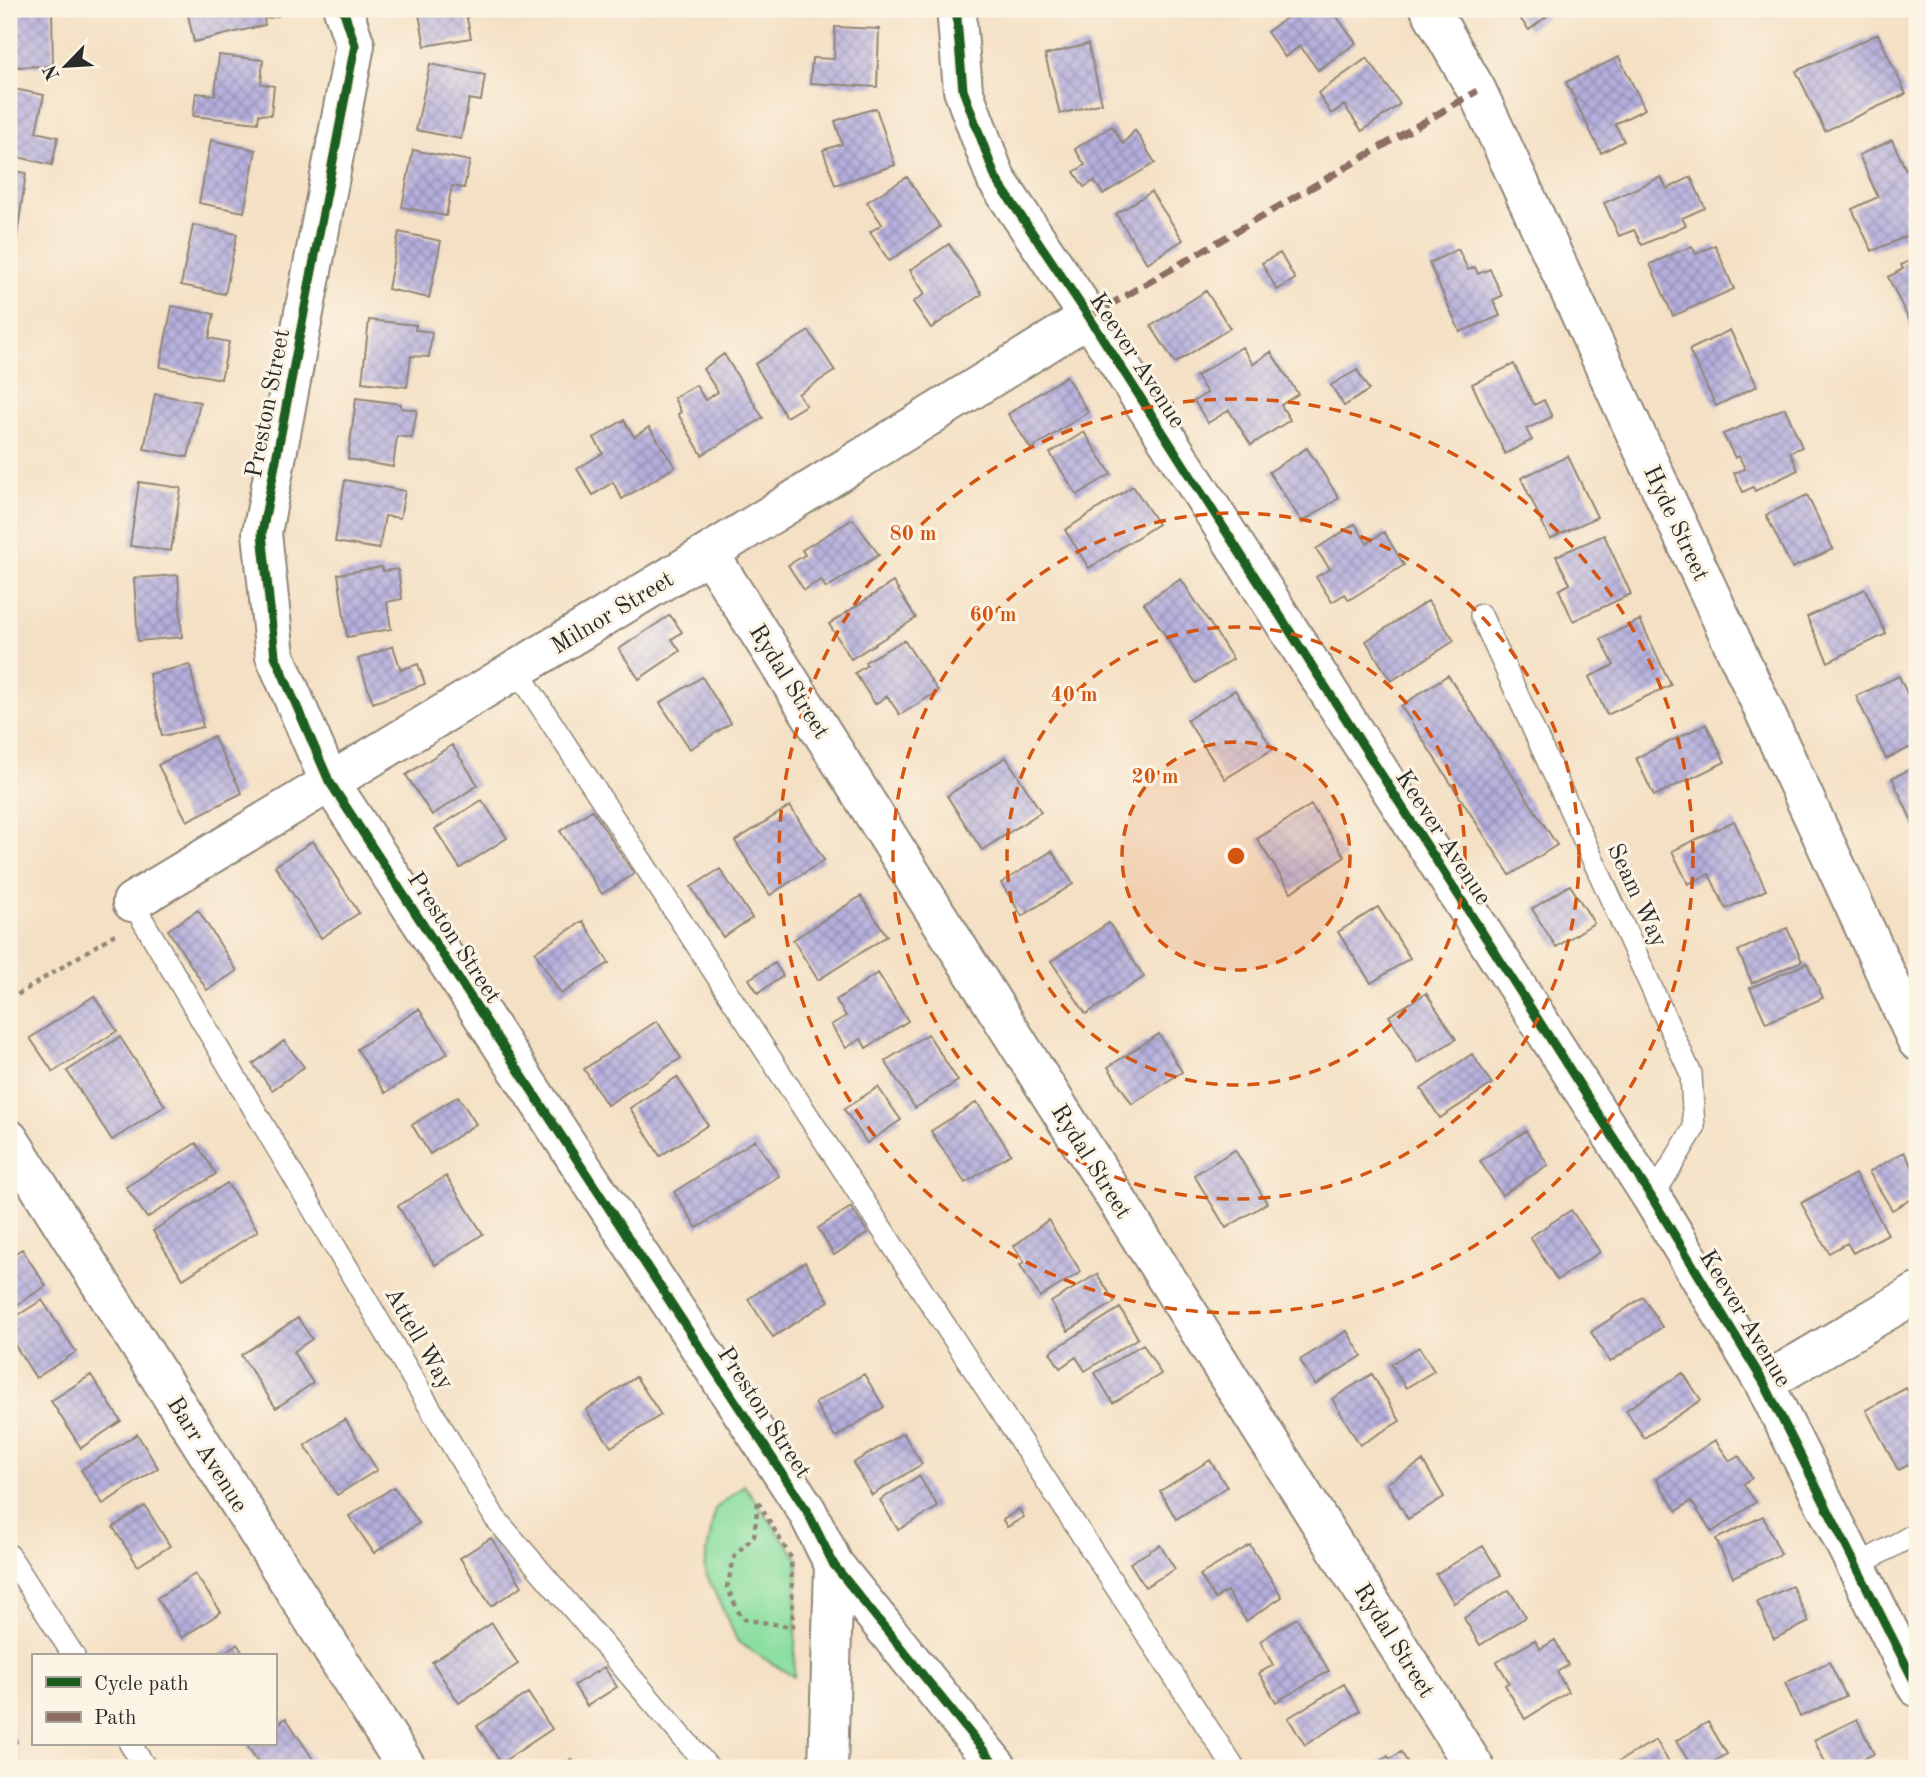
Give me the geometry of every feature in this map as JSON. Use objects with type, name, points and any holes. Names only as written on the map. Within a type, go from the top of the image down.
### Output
[{"type":"street","name":"Preston Street","points":[[343,9],[355,45],[262,533],[275,656],[329,781],[799,1499],[834,1565],[998,1768]]},
{"type":"street","name":"Keever Avenue","points":[[958,9],[963,90],[996,179],[1089,317],[1652,1198],[1764,1383],[1917,1687]]},
{"type":"street","name":"Hyde Street","points":[[1430,9],[1483,104],[1917,1041]]},
{"type":"street","name":"Milnor Street","points":[[125,917],[329,781],[709,553],[1089,317]]},
{"type":"street","name":"Rydal Street","points":[[709,553],[1475,1768]]},
{"type":"street","name":"Barr Avenue","points":[[9,1139],[407,1768]]},
{"type":"street","points":[[1764,1383],[1917,1293]]},
{"type":"street","points":[[828,1768],[834,1565]]},
{"type":"lane","name":"Seam Way","points":[[1481,615],[1691,1074],[1694,1128],[1652,1198]]},
{"type":"lane","points":[[517,670],[1234,1768]]},
{"type":"lane","name":"Attell Way","points":[[125,917],[495,1518],[709,1768]]},
{"type":"lane","points":[[1856,1566],[1917,1532]]},
{"type":"lane","points":[[9,1555],[73,1654]]},
{"type":"lane","points":[[131,1746],[146,1768]]},
{"type":"path","points":[[9,1000],[125,917]]},
{"type":"path","points":[[758,1502],[791,1558],[793,1627],[742,1619],[727,1587],[735,1556],[754,1536],[758,1502]]},
{"type":"green space","points":[[744,1485],[798,1559],[794,1677],[738,1642],[704,1569],[715,1509]]},
{"type":"building","points":[[9,9],[52,9],[53,66],[9,67]]},
{"type":"building","points":[[212,9],[276,9],[278,16],[264,19],[265,25],[194,42],[188,15]]},
{"type":"building","points":[[418,9],[465,9],[471,38],[425,46]]},
{"type":"building","points":[[1037,9],[1083,9],[1082,14],[1037,12]]},
{"type":"building","points":[[1177,9],[1239,9],[1239,14],[1177,14]]},
{"type":"building","points":[[1299,9],[1331,9],[1356,43],[1318,70],[1300,46],[1285,57],[1267,32]]},
{"type":"building","points":[[1513,9],[1556,9],[1529,30]]},
{"type":"building","points":[[835,27],[879,29],[877,87],[810,83],[812,58],[834,59]]},
{"type":"building","points":[[1878,34],[1906,94],[1825,131],[1796,71]]},
{"type":"building","points":[[1088,44],[1102,103],[1060,114],[1045,55]]},
{"type":"building","points":[[219,55],[263,60],[261,84],[274,86],[271,115],[259,114],[258,123],[193,116],[196,93],[215,95]]},
{"type":"building","points":[[1619,57],[1645,109],[1615,124],[1624,141],[1601,153],[1566,82]]},
{"type":"building","points":[[1367,58],[1400,104],[1362,131],[1344,105],[1331,114],[1318,93]]},
{"type":"building","points":[[430,64],[485,75],[481,101],[469,99],[461,139],[416,130]]},
{"type":"building","points":[[9,88],[44,95],[36,132],[58,137],[52,165],[9,155]]},
{"type":"building","points":[[876,108],[895,165],[835,185],[823,150],[842,144],[835,121]]},
{"type":"building","points":[[1112,126],[1123,144],[1135,130],[1155,163],[1103,194],[1094,181],[1084,187],[1074,172],[1085,165],[1075,149]]},
{"type":"building","points":[[211,140],[256,150],[244,212],[199,203]]},
{"type":"building","points":[[1892,140],[1906,170],[1917,165],[1917,232],[1872,251],[1852,209],[1878,197],[1859,155]]},
{"type":"building","points":[[413,150],[470,161],[464,188],[452,186],[446,216],[402,207]]},
{"type":"building","points":[[9,170],[26,173],[16,243],[9,242]]},
{"type":"building","points":[[907,177],[940,227],[889,261],[870,232],[882,224],[867,202]]},
{"type":"building","points":[[1661,177],[1667,189],[1691,177],[1705,208],[1682,218],[1686,225],[1642,245],[1634,230],[1619,236],[1604,203]]},
{"type":"building","points":[[1151,192],[1183,240],[1147,263],[1116,214]]},
{"type":"building","points":[[193,225],[237,234],[225,294],[181,285]]},
{"type":"building","points":[[399,232],[441,241],[429,298],[388,289]]},
{"type":"building","points":[[949,244],[982,294],[931,328],[913,302],[925,294],[910,270]]},
{"type":"building","points":[[1715,245],[1734,289],[1673,316],[1650,264],[1692,246],[1696,254]]},
{"type":"building","points":[[1458,249],[1468,270],[1475,267],[1478,274],[1490,269],[1502,296],[1493,300],[1500,316],[1460,332],[1429,263]]},
{"type":"building","points":[[1280,253],[1295,279],[1277,290],[1262,263]]},
{"type":"building","points":[[1917,257],[1917,323],[1912,326],[1888,277],[1903,269],[1901,265]]},
{"type":"building","points":[[1206,291],[1230,328],[1175,363],[1151,326]]},
{"type":"building","points":[[172,306],[214,314],[209,338],[229,342],[221,379],[160,367]]},
{"type":"building","points":[[369,320],[416,325],[415,330],[432,332],[429,357],[411,356],[407,387],[362,382]]},
{"type":"building","points":[[1730,330],[1757,386],[1716,406],[1689,350]]},
{"type":"building","points":[[809,331],[835,371],[798,394],[806,405],[786,417],[755,364]]},
{"type":"building","points":[[1242,347],[1253,364],[1271,352],[1298,394],[1281,405],[1290,420],[1251,445],[1229,410],[1208,423],[1194,401],[1207,393],[1196,376]]},
{"type":"building","points":[[724,354],[763,418],[702,455],[678,414],[681,412],[674,398],[696,385],[705,400],[718,392],[703,369]]},
{"type":"building","points":[[1514,364],[1534,405],[1544,400],[1552,417],[1526,429],[1532,440],[1505,454],[1472,384]]},
{"type":"building","points":[[1357,370],[1369,390],[1344,406],[1331,385]]},
{"type":"building","points":[[1066,376],[1088,412],[1031,449],[1008,414]]},
{"type":"building","points":[[155,394],[200,402],[188,457],[144,449]]},
{"type":"building","points":[[356,398],[401,404],[401,408],[417,410],[412,438],[397,436],[393,467],[348,459]]},
{"type":"building","points":[[1785,408],[1802,447],[1790,452],[1798,470],[1755,491],[1753,487],[1743,492],[1734,473],[1745,469],[1739,456],[1735,458],[1723,434]]},
{"type":"building","points":[[624,420],[634,437],[649,427],[675,467],[622,499],[613,482],[593,495],[577,469],[603,453],[594,438]]},
{"type":"building","points":[[1084,432],[1111,474],[1077,495],[1050,453]]},
{"type":"building","points":[[1307,448],[1339,498],[1302,522],[1269,472]]},
{"type":"building","points":[[1568,456],[1597,517],[1550,539],[1521,478]]},
{"type":"building","points":[[345,480],[405,491],[400,518],[385,516],[379,549],[335,542]]},
{"type":"building","points":[[139,482],[181,488],[171,551],[130,546]]},
{"type":"building","points":[[1133,486],[1158,524],[1089,568],[1065,530]]},
{"type":"building","points":[[1807,495],[1833,549],[1792,568],[1766,515]]},
{"type":"building","points":[[853,519],[879,555],[826,588],[821,580],[804,590],[788,565],[805,555],[802,550]]},
{"type":"building","points":[[1355,524],[1367,543],[1384,532],[1404,565],[1349,600],[1345,594],[1332,602],[1316,577],[1330,569],[1316,549]]},
{"type":"building","points":[[1604,535],[1631,594],[1573,621],[1559,590],[1570,584],[1556,556]]},
{"type":"building","points":[[382,567],[383,571],[398,569],[402,599],[387,602],[391,629],[347,637],[338,574]]},
{"type":"building","points":[[178,575],[182,637],[138,641],[134,578]]},
{"type":"building","points":[[1181,579],[1233,659],[1196,683],[1144,603]]},
{"type":"building","points":[[893,582],[916,618],[851,659],[829,624]]},
{"type":"building","points":[[1865,589],[1886,634],[1828,662],[1807,617]]},
{"type":"building","points":[[1428,601],[1454,641],[1391,681],[1366,641]]},
{"type":"building","points":[[670,615],[682,632],[672,639],[680,651],[639,679],[619,649]]},
{"type":"building","points":[[1640,620],[1671,685],[1607,715],[1589,677],[1614,665],[1601,639]]},
{"type":"building","points":[[904,640],[938,691],[900,715],[887,696],[875,704],[855,673],[867,665],[865,662]]},
{"type":"building","points":[[393,646],[401,670],[418,664],[425,684],[373,703],[358,659]]},
{"type":"building","points":[[190,665],[203,727],[162,736],[149,674]]},
{"type":"building","points":[[1448,675],[1557,845],[1510,875],[1401,706]]},
{"type":"building","points":[[1899,676],[1917,715],[1917,744],[1886,759],[1856,696]]},
{"type":"building","points":[[702,677],[731,723],[690,749],[660,703]]},
{"type":"building","points":[[1235,690],[1273,749],[1225,779],[1187,720]]},
{"type":"building","points":[[1706,724],[1725,762],[1654,796],[1636,758]]},
{"type":"building","points":[[213,736],[242,793],[187,821],[158,765]]},
{"type":"building","points":[[452,745],[478,785],[432,815],[406,775]]},
{"type":"building","points":[[1006,757],[1041,812],[982,850],[947,796]]},
{"type":"building","points":[[1917,766],[1917,832],[1892,778]]},
{"type":"building","points":[[482,800],[507,838],[460,868],[435,829]]},
{"type":"building","points":[[1311,805],[1345,857],[1291,892],[1257,839]]},
{"type":"building","points":[[790,806],[824,860],[770,895],[735,841]]},
{"type":"building","points":[[592,810],[634,874],[602,894],[560,831]]},
{"type":"building","points":[[1734,821],[1766,890],[1726,909],[1709,874],[1688,884],[1672,851]]},
{"type":"building","points":[[313,841],[359,913],[321,938],[275,866]]},
{"type":"building","points":[[1052,851],[1073,884],[1022,916],[1001,883]]},
{"type":"building","points":[[720,869],[752,918],[723,937],[691,887]]},
{"type":"building","points":[[1570,885],[1594,923],[1556,947],[1532,909]]},
{"type":"building","points":[[861,896],[887,936],[818,980],[793,940]]},
{"type":"building","points":[[1378,907],[1410,958],[1371,983],[1338,932]]},
{"type":"building","points":[[198,910],[237,971],[207,990],[168,930]]},
{"type":"building","points":[[583,921],[609,963],[561,994],[535,952]]},
{"type":"building","points":[[1109,923],[1144,977],[1086,1014],[1051,961]]},
{"type":"building","points":[[1787,928],[1802,961],[1752,983],[1738,951]]},
{"type":"building","points":[[775,963],[783,976],[758,993],[749,979]]},
{"type":"building","points":[[1807,963],[1823,998],[1766,1023],[1750,988]]},
{"type":"building","points":[[878,973],[908,1021],[866,1048],[861,1039],[846,1048],[831,1025],[846,1016],[836,1000]]},
{"type":"building","points":[[1426,993],[1456,1039],[1418,1063],[1389,1016]]},
{"type":"building","points":[[94,996],[117,1031],[53,1072],[30,1038]]},
{"type":"building","points":[[419,1009],[448,1053],[385,1093],[357,1049]]},
{"type":"building","points":[[657,1021],[681,1058],[607,1105],[584,1069]]},
{"type":"building","points":[[928,1034],[958,1081],[915,1108],[885,1061]]},
{"type":"building","points":[[1159,1034],[1182,1072],[1132,1104],[1108,1067]]},
{"type":"building","points":[[120,1037],[165,1106],[112,1140],[67,1071]]},
{"type":"building","points":[[284,1041],[304,1067],[272,1090],[253,1064]]},
{"type":"building","points":[[1472,1054],[1492,1084],[1440,1118],[1421,1089]]},
{"type":"building","points":[[677,1077],[708,1125],[660,1156],[630,1108]]},
{"type":"building","points":[[878,1087],[901,1120],[867,1143],[844,1109]]},
{"type":"building","points":[[458,1096],[476,1124],[430,1154],[412,1125]]},
{"type":"building","points":[[977,1102],[1011,1154],[965,1183],[931,1131]]},
{"type":"building","points":[[1526,1131],[1548,1165],[1502,1195],[1480,1161]]},
{"type":"building","points":[[755,1140],[779,1176],[697,1228],[674,1192]]},
{"type":"building","points":[[196,1143],[216,1174],[147,1218],[126,1187]]},
{"type":"building","points":[[1235,1150],[1267,1203],[1226,1228],[1194,1175]]},
{"type":"building","points":[[1904,1152],[1917,1175],[1917,1196],[1892,1210],[1869,1172]]},
{"type":"building","points":[[1855,1174],[1888,1234],[1853,1253],[1847,1243],[1829,1253],[1801,1203]]},
{"type":"building","points":[[446,1176],[483,1234],[435,1265],[398,1206]]},
{"type":"building","points":[[227,1183],[258,1231],[183,1279],[153,1231]]},
{"type":"building","points":[[851,1207],[868,1233],[834,1255],[818,1228]]},
{"type":"building","points":[[1571,1210],[1600,1252],[1557,1280],[1530,1237]]},
{"type":"building","points":[[1048,1220],[1081,1272],[1040,1297],[1020,1265],[1024,1262],[1014,1246]]},
{"type":"building","points":[[22,1249],[46,1286],[9,1310],[9,1257]]},
{"type":"building","points":[[805,1262],[829,1301],[773,1337],[748,1299]]},
{"type":"building","points":[[1097,1274],[1115,1302],[1068,1331],[1051,1302]]},
{"type":"building","points":[[1643,1297],[1662,1327],[1610,1362],[1591,1332]]},
{"type":"building","points":[[42,1300],[76,1352],[36,1378],[9,1336],[9,1321]]},
{"type":"building","points":[[1120,1308],[1138,1338],[1085,1371],[1076,1357],[1060,1368],[1050,1352]]},
{"type":"building","points":[[298,1318],[312,1339],[293,1352],[313,1383],[276,1408],[241,1355]]},
{"type":"building","points":[[1347,1331],[1362,1356],[1315,1385],[1300,1360]]},
{"type":"building","points":[[1143,1344],[1161,1374],[1113,1403],[1095,1373]]},
{"type":"building","points":[[1419,1347],[1434,1371],[1406,1388],[1391,1364]]},
{"type":"building","points":[[1917,1363],[1917,1380],[1911,1367]]},
{"type":"building","points":[[1683,1373],[1701,1400],[1644,1438],[1626,1410]]},
{"type":"building","points":[[864,1374],[884,1407],[835,1437],[815,1403]]},
{"type":"building","points":[[1372,1374],[1400,1421],[1360,1445],[1332,1399]]},
{"type":"building","points":[[91,1375],[121,1421],[81,1448],[51,1401]]},
{"type":"building","points":[[636,1377],[661,1415],[611,1447],[586,1410]]},
{"type":"building","points":[[1906,1388],[1917,1407],[1917,1478],[1910,1464],[1898,1470],[1866,1410]]},
{"type":"building","points":[[345,1419],[377,1470],[337,1495],[305,1445]]},
{"type":"building","points":[[903,1433],[922,1464],[872,1495],[853,1463]]},
{"type":"building","points":[[137,1434],[158,1468],[103,1504],[81,1470]]},
{"type":"building","points":[[1715,1440],[1730,1461],[1739,1456],[1752,1478],[1743,1484],[1756,1502],[1712,1532],[1691,1501],[1677,1511],[1656,1479]]},
{"type":"building","points":[[1210,1460],[1227,1487],[1176,1519],[1160,1491]]},
{"type":"building","points":[[1423,1461],[1444,1497],[1408,1519],[1387,1483]]},
{"type":"building","points":[[919,1476],[938,1507],[898,1530],[880,1500]]},
{"type":"building","points":[[394,1487],[419,1523],[374,1553],[349,1516]]},
{"type":"building","points":[[145,1506],[170,1546],[138,1566],[113,1527]]},
{"type":"building","points":[[1019,1509],[1024,1517],[1007,1527],[1003,1520]]},
{"type":"building","points":[[1763,1516],[1781,1554],[1733,1577],[1716,1539]]},
{"type":"building","points":[[491,1538],[522,1586],[491,1606],[460,1558]]},
{"type":"building","points":[[1160,1545],[1175,1569],[1145,1587],[1130,1563]]},
{"type":"building","points":[[1250,1545],[1282,1597],[1246,1621],[1227,1591],[1215,1599],[1200,1575]]},
{"type":"building","points":[[1483,1546],[1501,1575],[1454,1603],[1436,1574]]},
{"type":"building","points":[[195,1574],[221,1612],[182,1638],[157,1598]]},
{"type":"building","points":[[1792,1586],[1809,1622],[1774,1639],[1757,1602]]},
{"type":"building","points":[[1509,1590],[1526,1617],[1480,1645],[1464,1618]]},
{"type":"building","points":[[1297,1618],[1329,1671],[1276,1702],[1259,1673],[1273,1665],[1260,1641]]},
{"type":"building","points":[[492,1623],[518,1664],[459,1703],[432,1662]]},
{"type":"building","points":[[1535,1640],[1540,1649],[1555,1640],[1568,1665],[1557,1672],[1568,1692],[1525,1719],[1505,1685],[1509,1682],[1497,1662]]},
{"type":"building","points":[[237,1644],[244,1654],[221,1654]]},
{"type":"building","points":[[1829,1662],[1846,1696],[1800,1717],[1785,1683]]},
{"type":"building","points":[[604,1667],[617,1687],[587,1706],[574,1685]]},
{"type":"building","points":[[1344,1684],[1360,1711],[1305,1745],[1288,1718]]},
{"type":"building","points":[[528,1693],[552,1729],[501,1763],[477,1726]]},
{"type":"building","points":[[286,1718],[316,1764],[310,1768],[262,1768],[247,1746],[276,1746],[276,1725]]},
{"type":"building","points":[[1857,1719],[1874,1754],[1843,1768],[1828,1768],[1814,1740]]},
{"type":"building","points":[[1708,1722],[1727,1754],[1703,1768],[1693,1768],[1676,1741]]},
{"type":"building","points":[[9,1729],[17,1742],[9,1748]]},
{"type":"building","points":[[1656,1740],[1672,1768],[1607,1768]]},
{"type":"building","points":[[1401,1752],[1411,1768],[1369,1768],[1388,1756],[1390,1759]]},
{"type":"building","points":[[571,1759],[580,1768],[561,1768]]},
{"type":"marked path","points":[[1089,317],[1477,91]]},
{"type":"cycle path","points":[[343,9],[355,45],[262,533],[275,656],[329,781],[807,1511],[834,1565],[998,1768]]},
{"type":"cycle path","points":[[958,9],[963,90],[996,179],[1089,317],[1652,1198],[1764,1383],[1917,1687]]}]
